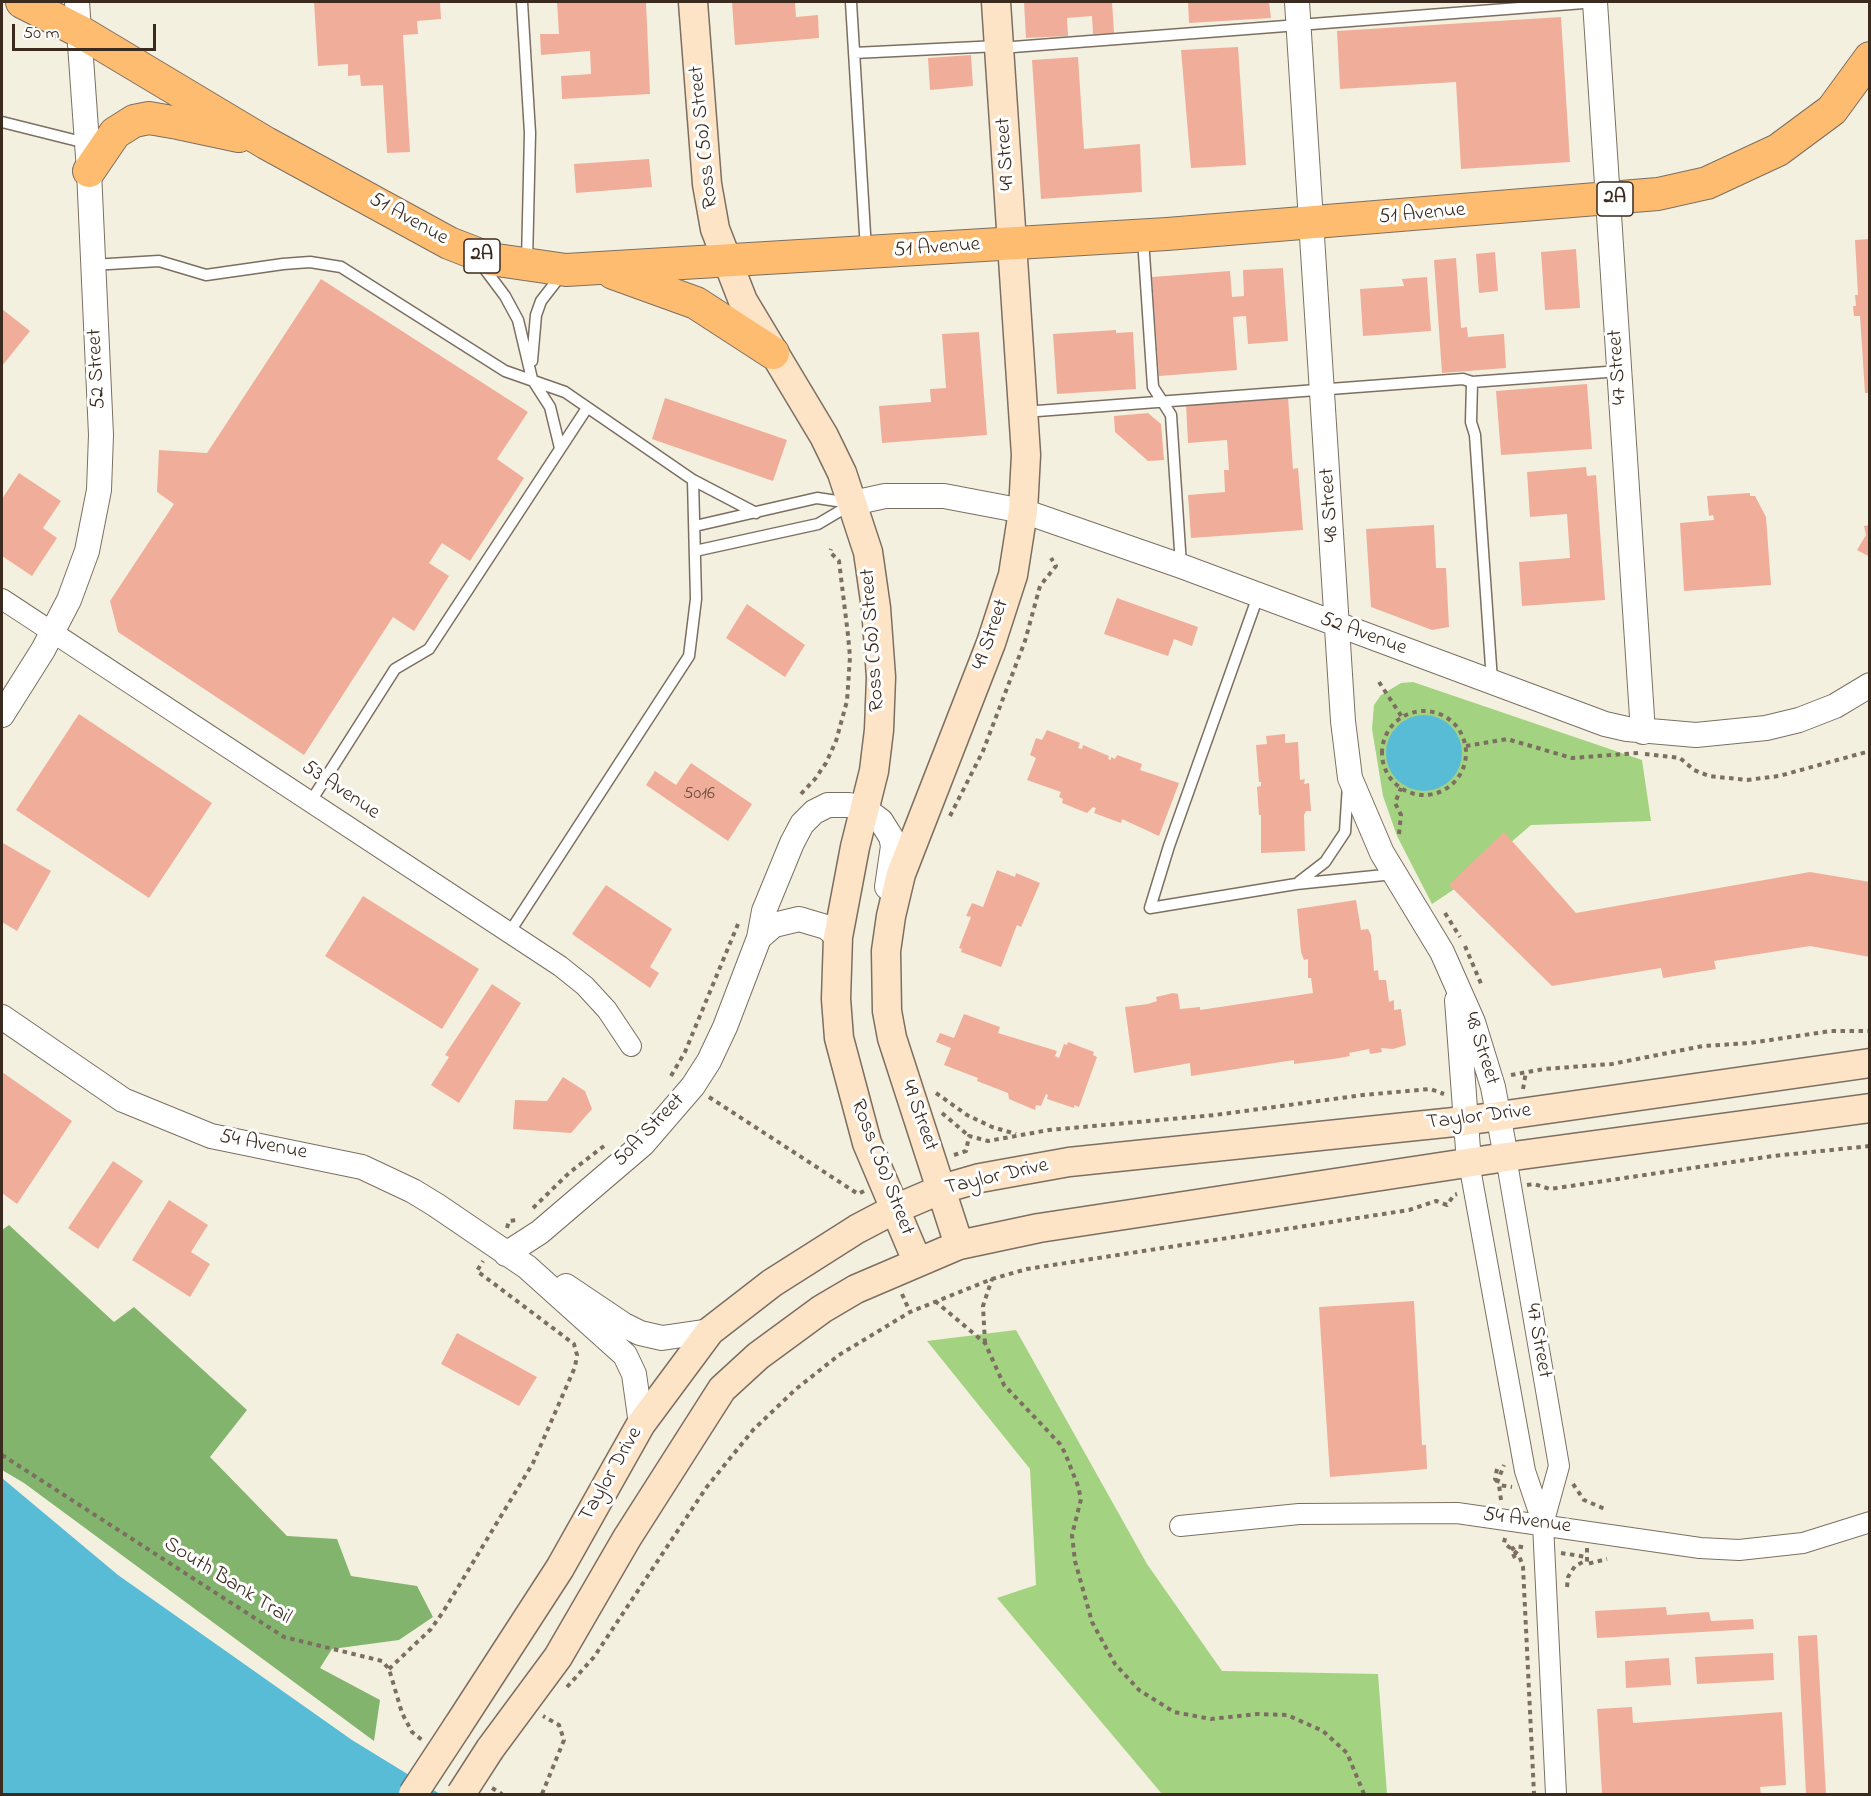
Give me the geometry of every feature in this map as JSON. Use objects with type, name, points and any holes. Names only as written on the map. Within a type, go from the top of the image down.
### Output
[{"type":"main road","name":"51 Avenue","points":[[22,2],[78,16],[266,142],[449,243],[472,252],[527,266],[566,270],[1142,236],[1608,200],[1692,187],[1731,174],[1778,150],[1832,110],[1869,58]]},
{"type":"main road","name":"Ross (50) Street","points":[[693,2],[706,184],[715,229],[725,260],[743,301],[824,436],[853,503],[868,552],[876,608],[881,677],[879,730],[865,809],[846,886],[838,937],[836,999],[839,1038],[867,1143],[917,1261]]},
{"type":"main road","name":"49 Street","points":[[959,1245],[934,1161],[892,1038],[887,1011],[886,951],[891,916],[902,874],[991,643],[1013,575],[1023,511],[1026,455],[1024,412],[996,2]]},
{"type":"main road","points":[[88,157],[127,124],[142,120],[178,123],[266,142]]},
{"type":"main road","points":[[600,268],[696,303],[773,353]]},
{"type":"main road","name":"Taylor Drive","points":[[413,1794],[560,1568],[641,1425],[710,1331],[772,1282],[831,1244],[895,1209],[942,1189],[980,1178],[1070,1162],[1464,1121],[1869,1063]]},
{"type":"main road","name":"Taylor Drive","points":[[471,1788],[490,1749],[558,1657],[627,1538],[722,1389],[758,1356],[822,1309],[856,1289],[959,1245],[1039,1228],[1506,1157],[1869,1108]]},
{"type":"street","name":"48 Street","points":[[1297,2],[1350,778],[1365,818],[1394,874],[1430,929],[1473,1022],[1499,1116],[1506,1157]]},
{"type":"street","name":"47 Street","points":[[1595,2],[1643,732]]},
{"type":"street","name":"52 Street","points":[[2,715],[52,633],[79,578],[87,551],[99,490],[102,435],[88,157],[78,16]]},
{"type":"street","name":"52 Avenue","points":[[853,503],[885,496],[944,496],[1023,511],[1181,566],[1605,724],[1643,732],[1717,734],[1784,724],[1835,706],[1869,685]]},
{"type":"street","name":"53 Avenue","points":[[2,599],[561,966],[585,986],[607,1010],[631,1046]]},
{"type":"street","name":"50A Street","points":[[506,1254],[540,1232],[643,1144],[683,1080],[721,1036],[759,938],[764,911],[802,824],[814,812],[828,805],[849,805],[865,809]]},
{"type":"street","points":[[865,809],[886,828],[893,846],[882,909],[886,951]]},
{"type":"street","points":[[759,938],[774,925],[799,919],[826,927],[838,937]]},
{"type":"street","name":"48 Street","points":[[1456,983],[1464,1121],[1469,1163]]},
{"type":"street","name":"54 Avenue","points":[[2,1017],[123,1100],[211,1136],[362,1167],[413,1191],[526,1267]]},
{"type":"street","name":"47 Street","points":[[1506,1157],[1559,1466],[1543,1524]]},
{"type":"street","name":"47 Street","points":[[1469,1163],[1525,1471],[1543,1524],[1556,1794]]},
{"type":"street","points":[[526,1267],[549,1274],[624,1326],[640,1333],[662,1338],[682,1337],[710,1331]]},
{"type":"street","points":[[526,1267],[625,1355],[634,1374],[641,1425]]},
{"type":"street","name":"54 Avenue","points":[[1180,1526],[1299,1514],[1472,1514],[1700,1548],[1739,1550],[1803,1543],[1869,1522]]},
{"type":"lane","points":[[522,2],[530,133],[527,266]]},
{"type":"lane","points":[[851,2],[866,253]]},
{"type":"lane","points":[[854,53],[999,47],[1606,2]]},
{"type":"lane","points":[[2,122],[88,157]]},
{"type":"lane","points":[[1142,236],[1153,387],[1171,414],[1181,566]]},
{"type":"lane","points":[[472,252],[499,288],[518,320],[532,380],[550,407],[560,448]]},
{"type":"lane","points":[[92,265],[159,261],[206,275],[292,263],[310,262],[341,267],[505,371],[565,393],[693,480],[756,513]]},
{"type":"lane","points":[[532,380],[536,315],[546,293],[566,270]]},
{"type":"lane","points":[[1024,412],[1462,379],[1472,382],[1620,371]]},
{"type":"lane","points":[[1472,382],[1471,422],[1475,435],[1492,682]]},
{"type":"lane","points":[[311,801],[395,669],[429,649],[587,408]]},
{"type":"lane","points":[[509,933],[689,656],[696,599],[693,480]]},
{"type":"lane","points":[[695,526],[817,498],[853,503]]},
{"type":"lane","points":[[695,551],[818,524],[853,503]]},
{"type":"lane","points":[[1258,596],[1169,846],[1150,908],[1296,884],[1394,874]]},
{"type":"lane","points":[[1296,884],[1325,862],[1345,832],[1345,799],[1350,778]]},
{"type":"path","points":[[793,802],[815,779],[826,763],[836,741],[847,701],[850,657],[848,635],[838,561],[830,552],[831,549]]},
{"type":"path","points":[[947,822],[983,751],[1025,641],[1040,586],[1056,566],[1051,558]]},
{"type":"path","points":[[1379,682],[1402,717]]},
{"type":"path","points":[[1419,712],[1440,714],[1451,720],[1460,730],[1466,746],[1464,769],[1447,789],[1435,794],[1421,795],[1407,792],[1394,783],[1386,772],[1382,758],[1383,743],[1389,730],[1402,717],[1419,712]]},
{"type":"path","points":[[1466,746],[1507,739],[1572,758],[1636,753],[1680,758],[1700,773],[1732,780],[1779,776],[1869,751]]},
{"type":"path","points":[[683,1080],[685,1052],[739,922]]},
{"type":"path","points":[[1506,1085],[1512,1074],[1612,1064],[1703,1046],[1750,1043],[1831,1031],[1869,1031]]},
{"type":"path","points":[[1522,1095],[1526,1072]]},
{"type":"path","points":[[667,1083],[683,1080],[858,1194],[884,1181]]},
{"type":"path","points":[[928,1085],[967,1114],[992,1127],[1020,1135]]},
{"type":"path","points":[[938,1108],[948,1120],[969,1136],[988,1141],[1116,1123],[1215,1114],[1363,1095],[1430,1089],[1440,1094]]},
{"type":"path","points":[[931,1092],[933,1098]]},
{"type":"path","points":[[934,1161],[966,1151],[969,1136]]},
{"type":"path","points":[[508,1227],[509,1221],[526,1216],[542,1197],[610,1142]]},
{"type":"path","points":[[1538,1178],[1532,1184],[1550,1189],[1762,1158],[1869,1146]]},
{"type":"path","points":[[560,1692],[594,1657],[706,1488],[753,1430],[796,1389],[839,1355],[910,1312],[992,1279],[1056,1263],[1409,1210],[1436,1201],[1447,1205],[1450,1200]]},
{"type":"path","points":[[426,1743],[412,1731],[402,1713],[389,1668],[431,1629],[443,1612],[533,1463],[575,1367],[578,1355],[574,1344],[477,1271],[482,1263]]},
{"type":"path","points":[[992,1279],[983,1306],[986,1343],[1004,1385],[1060,1444],[1074,1473],[1081,1499],[1072,1535],[1075,1561],[1092,1622],[1115,1664],[1139,1690],[1174,1712],[1211,1719],[1273,1714],[1304,1721],[1323,1731],[1347,1753],[1364,1794]]},
{"type":"path","points":[[935,1301],[986,1343]]},
{"type":"path","name":"South Bank Trail","points":[[2,1455],[284,1637],[373,1657],[382,1661],[389,1668]]},
{"type":"path","points":[[1497,1468],[1495,1479],[1498,1484],[1502,1475]]},
{"type":"path","points":[[1572,1482],[1584,1500],[1605,1509]]},
{"type":"path","points":[[1506,1538],[1504,1544],[1517,1556],[1524,1567],[1534,1794]]},
{"type":"path","points":[[1511,1550],[1516,1546]]},
{"type":"path","points":[[1587,1557],[1587,1564],[1607,1559]]},
{"type":"path","points":[[535,1712],[559,1725],[563,1736],[542,1794]]},
{"type":"path","points":[[471,1788],[502,1794]]},
{"type":"green space","points":[[1413,682],[1642,760],[1651,821],[1531,825],[1465,882],[1432,904],[1397,836],[1383,796],[1372,729],[1374,705],[1381,695],[1401,683]]},
{"type":"green space","points":[[9,1225],[114,1322],[134,1307],[247,1410],[210,1457],[287,1536],[337,1539],[351,1576],[417,1586],[433,1617],[399,1640],[332,1649],[320,1668],[380,1700],[374,1741],[24,1483],[2,1470],[2,1230]]},
{"type":"green space","points":[[1016,1330],[1147,1564],[1222,1671],[1378,1674],[1387,1794],[1162,1794],[997,1598],[1036,1585],[1030,1469],[927,1341]]},
{"type":"water","points":[[1424,715],[1438,718],[1451,726],[1459,739],[1462,753],[1459,767],[1451,780],[1438,788],[1424,791],[1410,788],[1397,780],[1389,767],[1386,753],[1389,739],[1397,726],[1410,718]]},
{"type":"water","points":[[2,1478],[118,1575],[352,1740],[440,1794],[2,1794]]},
{"type":"building","points":[[314,2],[440,2],[441,19],[417,21],[418,34],[403,35],[410,152],[387,153],[383,85],[361,86],[360,75],[348,76],[348,64],[318,66]]},
{"type":"building","points":[[557,2],[646,2],[650,94],[562,99],[561,76],[591,74],[590,51],[541,55],[540,34],[559,34]]},
{"type":"building","points":[[732,2],[795,2],[796,17],[818,15],[819,38],[735,45]]},
{"type":"building","points":[[1024,2],[1112,2],[1114,33],[1093,34],[1092,16],[1067,18],[1068,36],[1026,38]]},
{"type":"building","points":[[1188,2],[1269,2],[1271,18],[1189,23]]},
{"type":"building","points":[[1561,17],[1570,162],[1461,169],[1456,82],[1340,89],[1337,31]]},
{"type":"building","points":[[1238,47],[1246,165],[1191,168],[1181,50]]},
{"type":"building","points":[[971,55],[973,86],[930,90],[928,58]]},
{"type":"building","points":[[1078,57],[1084,149],[1140,144],[1142,192],[1041,199],[1032,60]]},
{"type":"building","points":[[649,159],[652,187],[576,193],[574,164]]},
{"type":"building","points":[[1870,239],[1870,393],[1865,393],[1860,316],[1854,316],[1853,306],[1856,306],[1855,295],[1858,295],[1855,240]]},
{"type":"building","points":[[1576,249],[1580,308],[1545,310],[1541,252]]},
{"type":"building","points":[[1495,252],[1498,291],[1479,293],[1476,254]]},
{"type":"building","points":[[1456,258],[1461,328],[1467,327],[1468,337],[1504,334],[1506,368],[1442,373],[1434,260]]},
{"type":"building","points":[[1283,268],[1288,341],[1248,344],[1246,316],[1233,317],[1237,370],[1159,376],[1152,277],[1230,271],[1232,297],[1244,296],[1243,270]]},
{"type":"building","points":[[1427,277],[1431,331],[1363,336],[1360,289],[1404,286],[1402,279]]},
{"type":"building","points":[[321,279],[528,412],[497,459],[524,478],[470,561],[442,543],[429,563],[449,576],[414,631],[393,617],[304,755],[118,632],[110,601],[174,504],[157,492],[159,450],[207,453]]},
{"type":"building","points":[[2,309],[30,331],[2,366]]},
{"type":"building","points":[[1116,330],[1116,333],[1133,332],[1136,389],[1057,394],[1053,334]]},
{"type":"building","points":[[979,332],[987,435],[882,443],[879,406],[931,402],[930,389],[946,388],[942,334]]},
{"type":"building","points":[[1587,384],[1592,449],[1501,455],[1496,391]]},
{"type":"building","points":[[1288,397],[1293,469],[1298,468],[1303,530],[1191,538],[1188,495],[1225,492],[1224,470],[1229,470],[1227,440],[1188,443],[1186,404]]},
{"type":"building","points":[[665,398],[787,440],[773,481],[652,439]]},
{"type":"building","points":[[1148,413],[1161,424],[1164,460],[1148,461],[1115,432],[1114,416]]},
{"type":"building","points":[[1586,467],[1587,476],[1596,475],[1605,600],[1522,606],[1519,562],[1570,558],[1567,514],[1530,517],[1527,472]]},
{"type":"building","points":[[19,473],[61,501],[43,528],[57,538],[32,576],[2,556],[2,499]]},
{"type":"building","points":[[1750,493],[1750,496],[1755,496],[1766,517],[1771,585],[1684,591],[1680,523],[1714,520],[1713,515],[1709,516],[1707,496]]},
{"type":"building","points":[[1434,525],[1436,568],[1446,568],[1449,627],[1432,630],[1371,607],[1366,529]]},
{"type":"building","points":[[1870,525],[1870,557],[1857,550],[1866,535],[1864,526]]},
{"type":"building","points":[[1117,598],[1198,627],[1192,646],[1174,639],[1168,656],[1104,634]]},
{"type":"building","points":[[747,604],[805,645],[785,677],[726,638]]},
{"type":"building","points":[[79,714],[212,803],[149,898],[16,810]]},
{"type":"building","points":[[1047,730],[1080,743],[1078,748],[1082,749],[1083,745],[1109,756],[1108,759],[1111,760],[1111,757],[1115,759],[1117,755],[1142,764],[1140,770],[1179,783],[1159,836],[1122,819],[1121,823],[1094,813],[1096,808],[1093,807],[1087,813],[1062,803],[1063,799],[1059,797],[1061,792],[1027,780],[1036,758],[1030,755],[1036,738],[1042,740]]},
{"type":"building","points":[[1285,734],[1285,743],[1298,742],[1300,780],[1305,779],[1304,784],[1309,783],[1311,811],[1306,811],[1304,815],[1305,851],[1261,853],[1261,815],[1259,815],[1257,787],[1261,786],[1261,782],[1259,782],[1256,745],[1267,744],[1266,736]]},
{"type":"building","points":[[691,763],[752,804],[728,841],[646,785],[655,771],[676,785]]},
{"type":"building","points":[[1504,832],[1576,913],[1810,872],[1870,882],[1870,957],[1810,946],[1714,961],[1716,969],[1663,978],[1661,968],[1552,986],[1449,885]]},
{"type":"building","points":[[3,843],[51,871],[17,931],[2,922]]},
{"type":"building","points":[[997,870],[1015,877],[1016,873],[1040,883],[1021,927],[1017,925],[1001,967],[961,952],[962,949],[959,948],[971,917],[966,916],[972,903],[983,907]]},
{"type":"building","points":[[606,885],[672,929],[650,967],[659,973],[650,988],[572,934]]},
{"type":"building","points":[[363,896],[479,969],[442,1029],[325,956]]},
{"type":"building","points":[[1356,900],[1361,930],[1368,929],[1371,935],[1374,971],[1378,970],[1379,980],[1386,980],[1389,1002],[1394,1000],[1394,1010],[1401,1009],[1406,1045],[1393,1049],[1381,1048],[1382,1052],[1370,1054],[1369,1049],[1349,1053],[1350,1056],[1340,1058],[1294,1064],[1294,1060],[1191,1076],[1190,1063],[1134,1073],[1125,1007],[1148,1004],[1157,1001],[1156,997],[1173,993],[1178,994],[1180,1009],[1200,1007],[1200,1010],[1313,993],[1311,978],[1308,978],[1308,959],[1304,960],[1301,952],[1297,909]]},
{"type":"building","points":[[492,984],[521,1003],[459,1103],[431,1085],[449,1057],[445,1055]]},
{"type":"building","points":[[964,1014],[1000,1027],[998,1033],[1057,1051],[1055,1056],[1059,1058],[1064,1044],[1067,1045],[1068,1042],[1094,1052],[1093,1055],[1097,1057],[1079,1107],[1074,1105],[1074,1108],[1047,1099],[1046,1094],[1041,1106],[1036,1105],[1035,1110],[1009,1099],[1008,1093],[977,1081],[978,1078],[944,1065],[951,1048],[936,1042],[940,1033],[954,1038]]},
{"type":"building","points":[[2,1072],[72,1121],[17,1204],[2,1193]]},
{"type":"building","points":[[563,1077],[585,1091],[592,1109],[571,1133],[513,1129],[515,1100],[547,1101]]},
{"type":"building","points":[[113,1161],[143,1181],[98,1249],[68,1228]]},
{"type":"building","points":[[169,1200],[208,1225],[191,1252],[210,1264],[190,1297],[132,1260]]},
{"type":"building","points":[[1414,1301],[1422,1445],[1426,1445],[1427,1469],[1330,1477],[1319,1307]]},
{"type":"building","points":[[457,1333],[537,1377],[519,1406],[441,1364]]},
{"type":"building","points":[[1666,1607],[1667,1615],[1709,1612],[1711,1621],[1753,1619],[1754,1629],[1597,1638],[1595,1611]]},
{"type":"building","points":[[1817,1635],[1826,1794],[1806,1794],[1798,1636]]},
{"type":"building","points":[[1773,1653],[1774,1680],[1697,1684],[1695,1657]]},
{"type":"building","points":[[1669,1658],[1671,1685],[1626,1688],[1625,1661]]},
{"type":"building","points":[[1632,1707],[1633,1723],[1782,1712],[1786,1785],[1760,1787],[1761,1794],[1602,1794],[1597,1709]]}]
